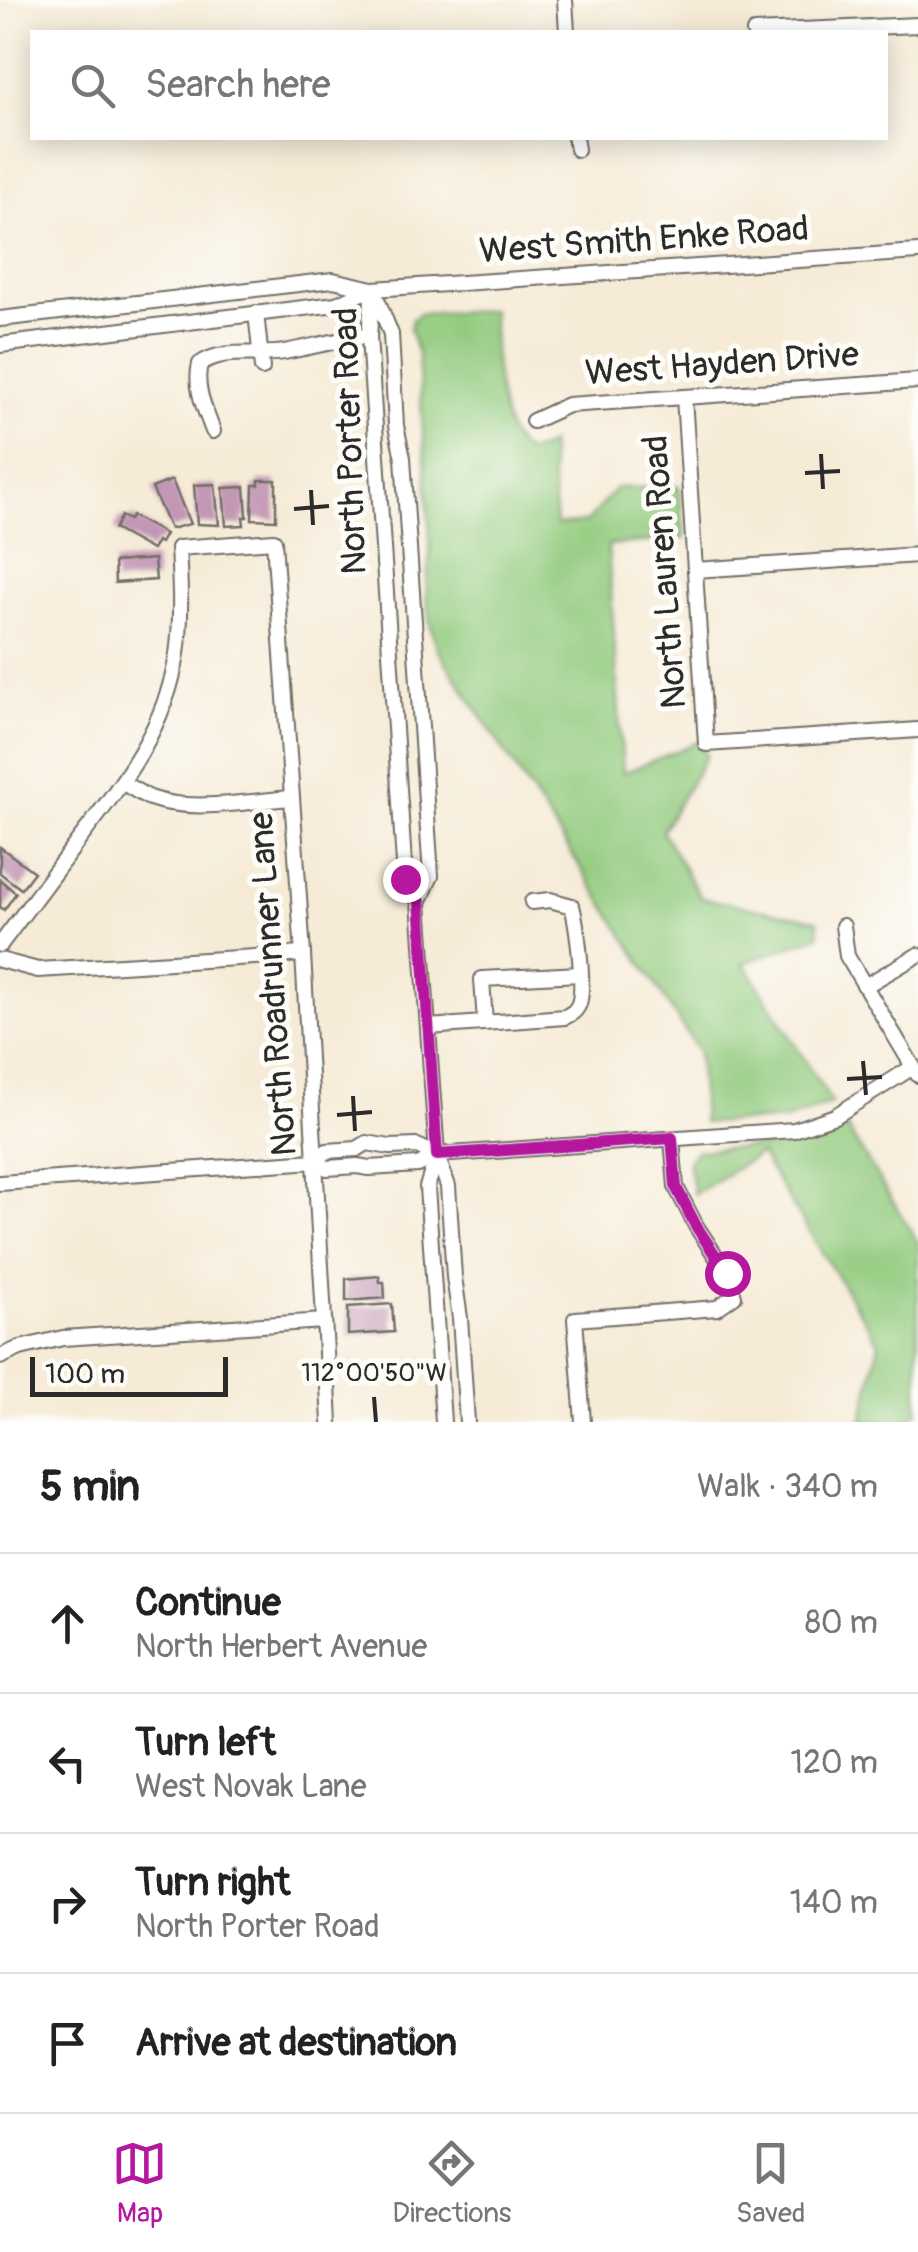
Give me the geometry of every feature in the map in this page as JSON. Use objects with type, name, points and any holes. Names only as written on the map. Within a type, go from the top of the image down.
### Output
[{"type":"street","points":[[565,0],[567,30]]},
{"type":"street","points":[[801,30],[918,24]]},
{"type":"street","name":"West Smith Enke Road","points":[[0,319],[333,280],[373,289],[918,252]]},
{"type":"street","name":"West Smith Enke Road","points":[[0,345],[336,304],[373,289]]},
{"type":"street","name":"North Porter Road","points":[[373,289],[369,336],[405,879],[420,902]]},
{"type":"street","name":"North Porter Road","points":[[373,289],[391,334],[396,426],[402,458],[431,876],[420,902],[428,1027],[437,1155],[448,1186],[466,1422]]},
{"type":"street","points":[[256,313],[261,361]]},
{"type":"street","points":[[213,432],[196,377],[200,364],[211,356],[261,361],[369,336]]},
{"type":"street","name":"West Hayden Drive","points":[[533,421],[568,405],[918,381]]},
{"type":"street","name":"North Lauren Road","points":[[684,397],[706,744],[918,730]]},
{"type":"street","name":"North Roadrunner Lane","points":[[123,782],[147,746],[166,700],[177,656],[181,606],[178,548],[274,541],[330,1422]]},
{"type":"street","points":[[695,570],[918,555]]},
{"type":"street","points":[[0,945],[123,782],[150,798],[174,804],[291,798]]},
{"type":"street","points":[[428,1027],[565,1017],[574,1012],[582,992],[572,906],[550,900],[532,902]]},
{"type":"street","points":[[0,1183],[315,1161],[328,1168],[418,1165],[437,1155],[794,1130],[835,1116],[916,1071],[847,956],[843,926]]},
{"type":"street","points":[[0,960],[38,970],[303,954]]},
{"type":"street","points":[[865,986],[918,955]]},
{"type":"street","points":[[485,1022],[482,979],[580,974]]},
{"type":"street","points":[[583,1422],[576,1319],[716,1308],[734,1296],[727,1273],[676,1187],[672,1138]]},
{"type":"street","points":[[315,1161],[326,1151],[357,1149],[367,1143],[390,1148],[416,1146],[437,1155]]},
{"type":"street","name":"North Porter Road","points":[[437,1155],[427,1187],[442,1422]]},
{"type":"street","points":[[0,1358],[20,1348],[63,1338],[324,1322]]},
{"type":"green space","points":[[492,310],[496,374],[507,427],[517,444],[531,451],[549,444],[556,525],[587,522],[616,488],[679,487],[685,538],[608,545],[623,773],[698,742],[707,755],[662,831],[701,898],[818,920],[819,936],[744,963],[832,1103],[786,1120],[703,1123],[698,1051],[439,652],[427,608],[430,539],[418,355],[410,329],[419,314]]},
{"type":"green space","points":[[847,1128],[918,1242],[918,1412],[903,1422],[862,1422],[879,1343],[760,1154],[694,1194],[688,1161],[696,1151],[807,1143]]},
{"type":"building","points":[[172,480],[190,524],[170,529],[152,488]]},
{"type":"building","points":[[259,480],[276,480],[276,520],[252,519],[253,485],[259,485]]},
{"type":"building","points":[[215,484],[219,525],[197,524],[194,485]]},
{"type":"building","points":[[245,487],[244,525],[226,526],[223,488]]},
{"type":"building","points":[[121,516],[129,520],[132,516],[165,534],[152,550],[114,529]]},
{"type":"building","points":[[154,559],[156,580],[115,583],[114,562]]},
{"type":"building","points":[[0,847],[34,872],[21,889],[0,873]]},
{"type":"building","points":[[0,880],[16,893],[4,910],[0,907]]},
{"type":"building","points":[[379,1276],[380,1282],[384,1282],[385,1298],[346,1301],[346,1279]]},
{"type":"building","points":[[392,1304],[394,1332],[348,1335],[348,1307]]},
{"type":"route","points":[[405,879],[420,902],[437,1155],[672,1138],[676,1187],[727,1273]]}]
